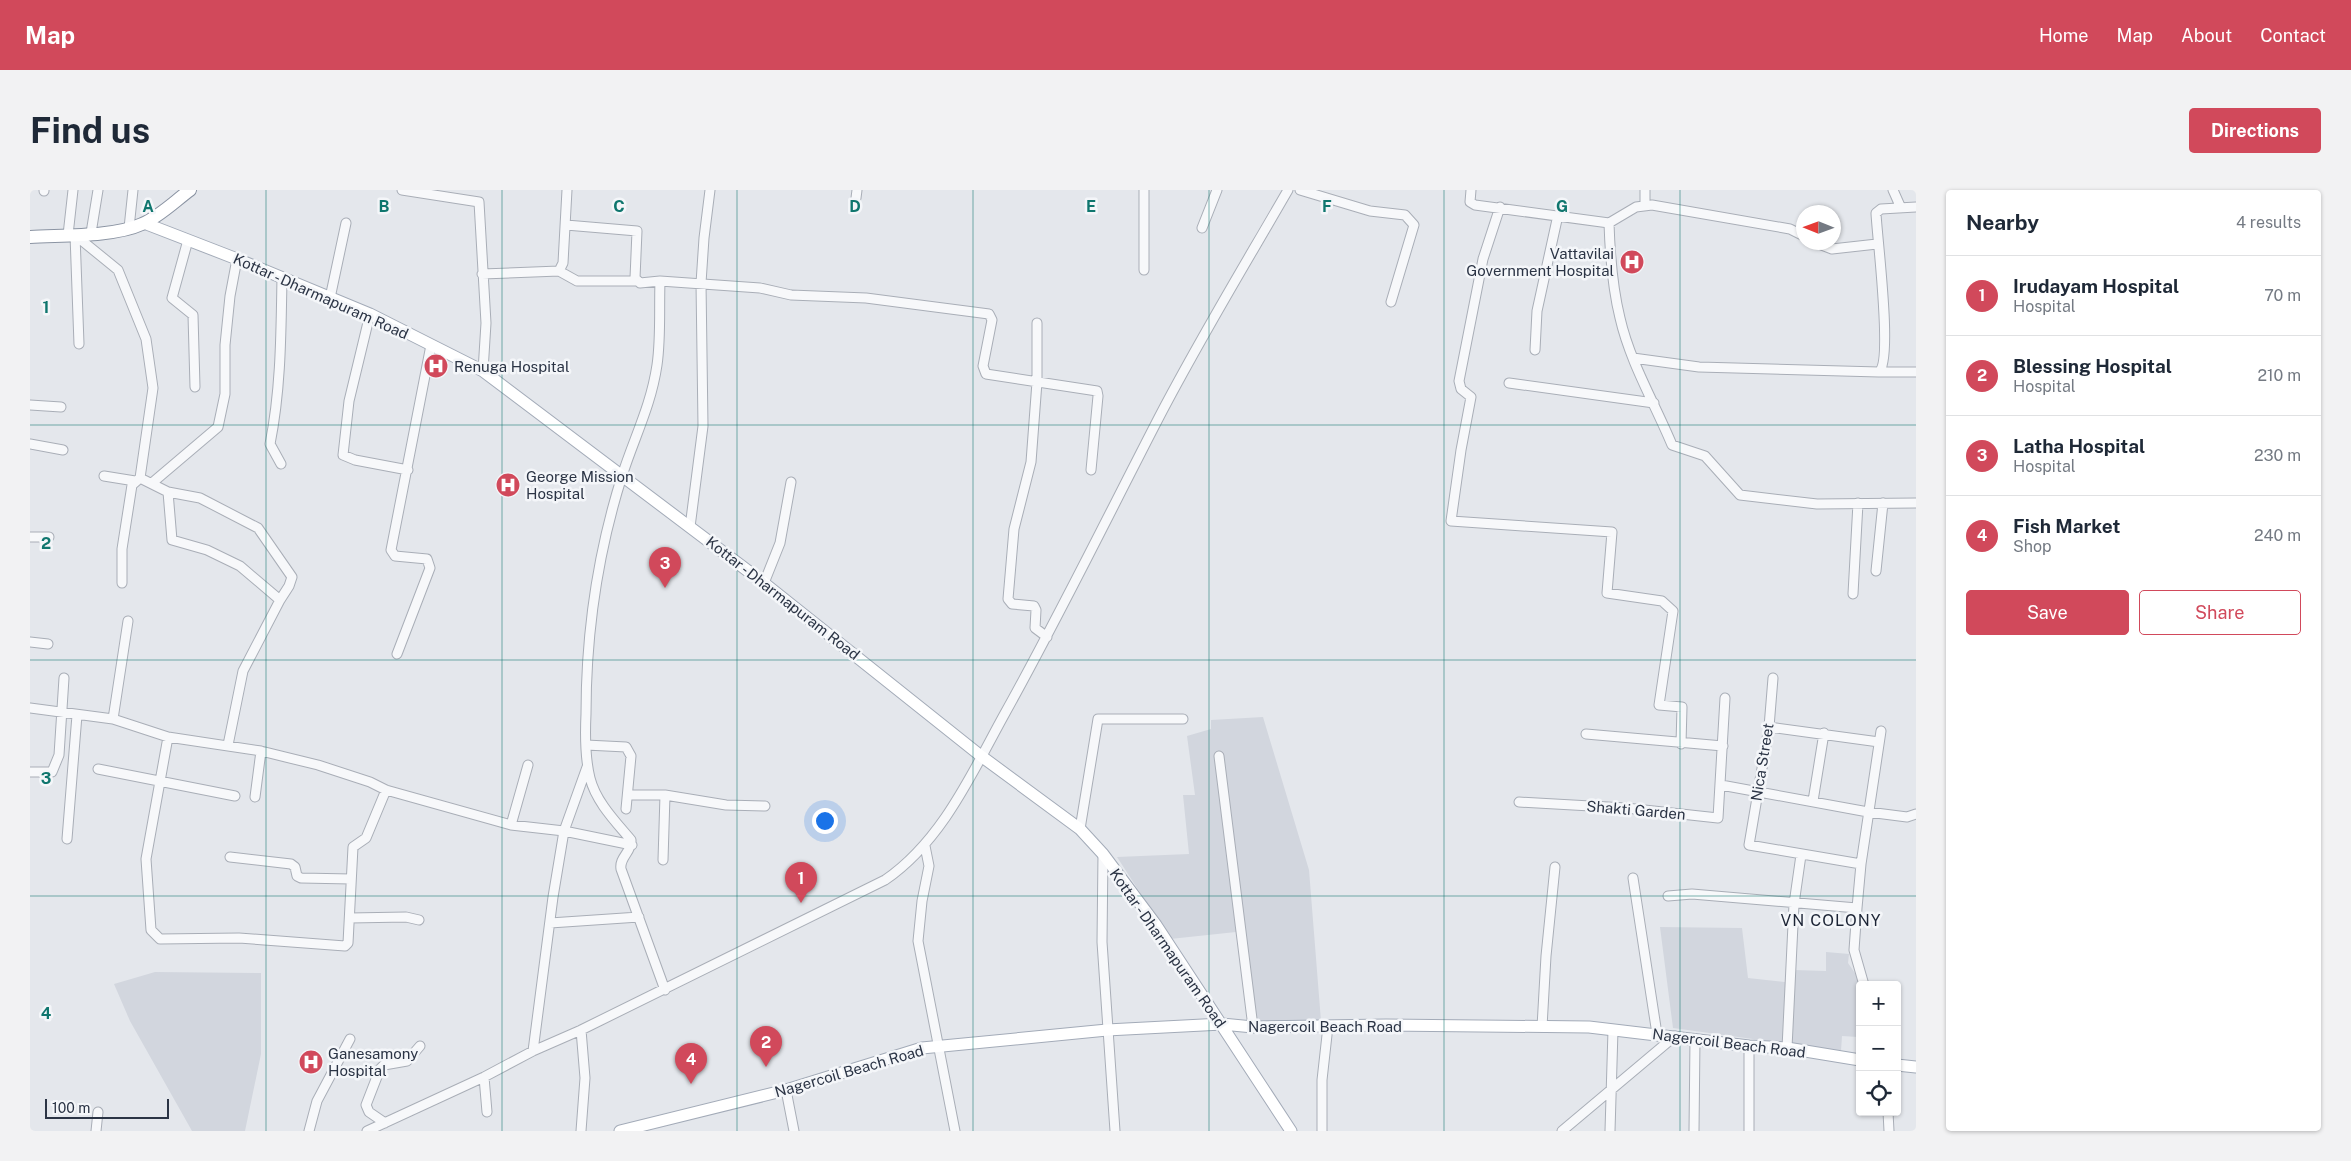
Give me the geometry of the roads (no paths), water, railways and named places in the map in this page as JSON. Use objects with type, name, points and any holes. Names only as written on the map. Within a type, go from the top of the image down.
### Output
[{"type":"highway","points":[[30,237],[71,235],[128,228],[144,223],[174,196],[190,190]]},
{"type":"main road","name":"Kottar - Dharmapuram Road","points":[[144,223],[238,259],[370,314],[484,371],[764,583],[981,756],[1080,829],[1103,854],[1156,925],[1291,1131]]},
{"type":"main road","name":"Nagercoil Beach Road","points":[[620,1131],[786,1090],[922,1048],[1108,1030],[1222,1024],[1253,1027],[1542,1027],[1656,1034],[1750,1046],[1787,1048],[1856,1059]]},
{"type":"main road","points":[[1901,1065],[1916,1067]]},
{"type":"street","points":[[73,190],[71,235],[80,344]]},
{"type":"street","points":[[91,233],[98,190]]},
{"type":"street","points":[[128,228],[133,190]]},
{"type":"street","points":[[402,190],[479,202],[486,323],[484,371]]},
{"type":"street","points":[[559,271],[563,263],[567,190]]},
{"type":"street","points":[[690,527],[703,426],[701,283],[710,190]]},
{"type":"street","points":[[1144,190],[1144,270]]},
{"type":"street","points":[[1202,228],[1218,190]]},
{"type":"street","points":[[367,1131],[665,990],[886,880],[906,866],[925,846],[941,824],[981,756],[1047,637],[1156,422],[1288,190]]},
{"type":"street","points":[[1300,190],[1370,211],[1404,215],[1414,225],[1391,302]]},
{"type":"street","points":[[1471,190],[1470,199],[1473,204],[1609,223],[1645,205],[1790,228],[1796,231]]},
{"type":"street","points":[[1645,190],[1645,205]]},
{"type":"street","points":[[1893,190],[1901,208]]},
{"type":"street","points":[[1500,207],[1483,259],[1459,382],[1461,389],[1471,398],[1461,450],[1451,521],[1612,532],[1607,593],[1662,601],[1673,610],[1659,705],[1682,707],[1681,744]]},
{"type":"street","points":[[1879,372],[1884,364],[1885,311],[1877,244],[1878,210],[1916,207]]},
{"type":"street","points":[[1536,350],[1537,311],[1558,215]]},
{"type":"street","points":[[330,298],[346,223]]},
{"type":"street","points":[[1609,223],[1611,272],[1620,319],[1633,358],[1672,445],[1705,456],[1740,495],[1817,504],[1916,503]]},
{"type":"street","points":[[566,225],[636,231],[635,276],[637,282]]},
{"type":"street","points":[[71,235],[118,270],[146,339],[153,388],[137,479],[132,485],[122,549],[122,583]]},
{"type":"street","points":[[188,240],[172,298],[193,315],[195,387]]},
{"type":"street","points":[[1841,248],[1877,244]]},
{"type":"street","points":[[152,483],[218,427],[225,394],[225,346],[230,296],[238,259]]},
{"type":"street","points":[[482,274],[559,271],[577,281],[701,283],[760,288],[791,295],[866,298],[989,314],[992,320],[983,366],[986,374],[1097,391],[1091,470]]},
{"type":"street","points":[[281,464],[270,444],[277,407],[281,343],[282,277]]},
{"type":"street","points":[[660,282],[657,364],[644,420],[622,476],[598,571],[586,686],[586,745],[590,777],[595,792],[605,808],[632,840],[632,845],[620,864],[665,990]]},
{"type":"street","points":[[370,314],[349,401],[343,455],[354,460],[408,470]]},
{"type":"street","points":[[1037,323],[1037,382],[1031,462],[1014,529],[1008,599],[1012,604],[1034,606],[1036,610],[1035,628],[1047,637]]},
{"type":"street","points":[[397,654],[430,564],[425,559],[395,556],[392,552],[431,345]]},
{"type":"street","points":[[1633,358],[1699,367],[1916,372]]},
{"type":"street","points":[[1509,383],[1654,403]]},
{"type":"street","points":[[30,405],[61,407]]},
{"type":"street","points":[[30,444],[63,450]]},
{"type":"street","points":[[104,476],[137,479],[152,483],[168,492],[200,498],[258,528],[292,577],[243,671],[228,745]]},
{"type":"street","points":[[764,583],[780,543],[791,482]]},
{"type":"street","points":[[168,492],[172,540],[207,550],[240,566],[280,600]]},
{"type":"street","points":[[1876,571],[1883,503]]},
{"type":"street","points":[[1853,594],[1858,504]]},
{"type":"street","points":[[30,537],[49,538]]},
{"type":"street","points":[[113,718],[128,621]]},
{"type":"street","points":[[30,642],[48,644]]},
{"type":"street","points":[[30,772],[52,772],[59,755],[60,713],[64,678]]},
{"type":"street","name":"Nica Street","points":[[1773,678],[1769,727],[1749,845],[1801,855]]},
{"type":"street","points":[[1725,698],[1722,785],[1868,812],[1907,817],[1916,814]]},
{"type":"street","points":[[30,708],[113,718],[168,737],[261,751],[318,765],[370,782],[386,790],[511,825],[564,831],[632,845]]},
{"type":"street","points":[[67,839],[77,715]]},
{"type":"street","points":[[1080,829],[1098,719],[1183,719]]},
{"type":"street","points":[[1769,727],[1879,742]]},
{"type":"street","points":[[1863,981],[1854,950],[1857,908],[1868,812],[1881,731]]},
{"type":"street","points":[[1813,801],[1824,733]]},
{"type":"street","points":[[1586,734],[1681,744],[1723,746]]},
{"type":"street","points":[[168,737],[146,859],[151,930],[160,939],[239,938],[346,946],[348,943],[350,918],[353,847],[366,838],[386,790]]},
{"type":"street","points":[[586,745],[628,747],[631,756],[626,809]]},
{"type":"street","points":[[255,797],[261,751]]},
{"type":"street","points":[[1219,756],[1253,1027]]},
{"type":"street","points":[[533,1051],[564,831],[588,764]]},
{"type":"street","points":[[511,825],[528,765]]},
{"type":"street","points":[[98,769],[235,796]]},
{"type":"street","name":"Shakti Garden","points":[[1520,802],[1626,808],[1718,818],[1722,785]]},
{"type":"street","points":[[628,796],[665,795],[726,805],[765,806]]},
{"type":"street","points":[[664,860],[665,795]]},
{"type":"street","points":[[925,846],[928,866],[918,941],[955,1131]]},
{"type":"street","points":[[1103,854],[1102,942],[1115,1131]]},
{"type":"street","points":[[1787,1048],[1794,904],[1801,855],[1861,864]]},
{"type":"street","points":[[230,858],[291,864],[295,868],[297,876],[301,878],[351,879]]},
{"type":"street","points":[[1542,1027],[1546,956],[1555,867]]},
{"type":"street","points":[[1633,878],[1656,1034]]},
{"type":"street","points":[[1668,896],[1692,894],[1857,908]]},
{"type":"street","points":[[350,918],[406,917],[419,920]]},
{"type":"street","points":[[550,923],[639,917]]},
{"type":"street","points":[[1322,1131],[1322,1080],[1328,1026]]},
{"type":"street","points":[[581,1030],[585,1078],[582,1131]]},
{"type":"street","points":[[1610,1131],[1614,1030]]},
{"type":"street","points":[[1562,1131],[1675,1036]]},
{"type":"street","points":[[309,1131],[317,1101],[350,1039]]},
{"type":"street","points":[[1694,1131],[1695,1039]]},
{"type":"street","points":[[385,1123],[369,1112],[366,1105],[380,1069],[387,1064],[406,1061],[413,1056],[420,1046]]},
{"type":"street","points":[[1750,1046],[1750,1131]]},
{"type":"street","points":[[484,1076],[488,1112]]},
{"type":"street","points":[[786,1090],[794,1131]]},
{"type":"street","points":[[96,1131],[98,1112]]},
{"type":"street","points":[[1888,1116],[1889,1131]]},
{"type":"place","name":"Vattavilai Government Hospital","points":[[1632,262]]},
{"type":"place","name":"Renuga Hospital","points":[[436,366]]},
{"type":"place","name":"George Mission Hospital","points":[[508,485]]},
{"type":"place","name":"Latha Hospital","points":[[665,588]]},
{"type":"place","name":"Irudayam Hospital","points":[[801,903]]},
{"type":"place","name":"Ganesamony Hospital","points":[[311,1062]]},
{"type":"place","name":"Blessing Hospital","points":[[766,1067]]},
{"type":"place","name":"Fish Market","points":[[691,1084]]},
{"type":"district","name":"VN COLONY","points":[[1831,920]]}]
